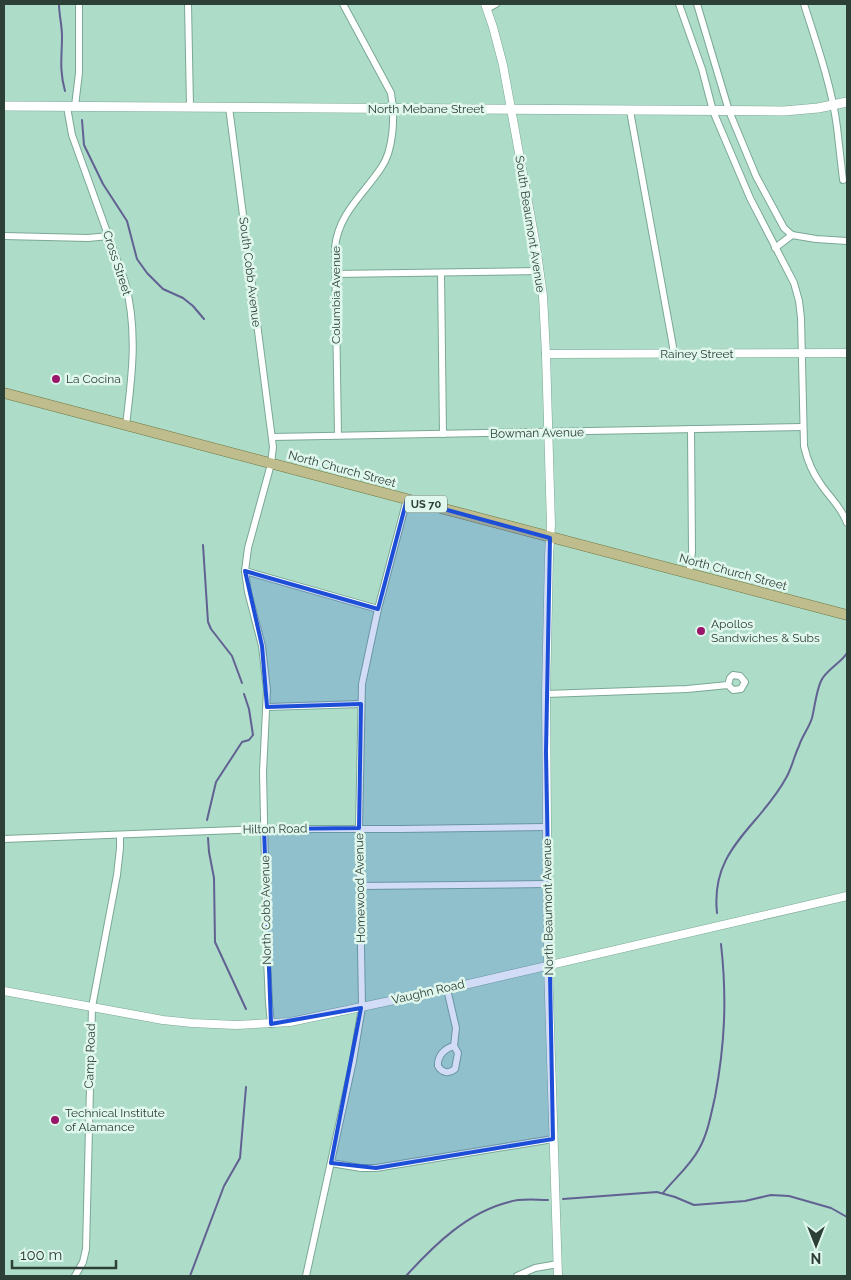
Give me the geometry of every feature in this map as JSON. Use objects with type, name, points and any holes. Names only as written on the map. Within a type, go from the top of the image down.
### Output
[{"type":"main road","name":"North Mebane Street","points":[[4,106],[784,111],[847,102]]},
{"type":"main road","name":"North Church Street","points":[[4,393],[847,615]]},
{"type":"street","name":"Cross Street","points":[[79,4],[79,73],[71,107],[72,135],[128,293],[134,348],[126,425]]},
{"type":"street","points":[[188,4],[190,107]]},
{"type":"street","name":"Columbia Avenue","points":[[338,435],[335,247],[340,224],[385,162],[390,147],[394,108],[391,93],[343,4]]},
{"type":"street","points":[[486,6],[496,4]]},
{"type":"street","points":[[679,4],[702,69],[714,111],[750,198],[787,268],[797,294],[801,318],[802,427],[804,446],[810,466],[820,484],[837,503],[847,523]]},
{"type":"street","points":[[697,4],[707,32],[718,78],[729,111],[756,176],[784,228],[792,235],[847,241]]},
{"type":"street","points":[[804,4],[837,127],[843,180]]},
{"type":"street","name":"South Beaumont Avenue","points":[[486,6],[503,65],[540,271],[546,354],[551,491],[550,538]]},
{"type":"street","name":"South Cobb Avenue","points":[[229,107],[273,447],[248,548],[245,571]]},
{"type":"street","points":[[630,111],[674,354]]},
{"type":"street","points":[[775,248],[792,235]]},
{"type":"street","points":[[4,236],[88,238],[109,236]]},
{"type":"street","points":[[335,274],[540,271]]},
{"type":"street","points":[[441,273],[443,434]]},
{"type":"street","name":"Rainey Street","points":[[546,354],[847,353]]},
{"type":"street","name":"Bowman Avenue","points":[[272,437],[802,427]]},
{"type":"street","points":[[689,574],[692,552],[690,429]]},
{"type":"street","name":"Homewood Avenue","points":[[306,1276],[358,1037],[362,1007],[359,828],[361,704],[365,662],[407,499]]},
{"type":"street","name":"North Beaumont Avenue","points":[[550,538],[546,694],[548,965],[558,1276]]},
{"type":"street","points":[[245,571],[378,609]]},
{"type":"street","name":"North Cobb Avenue","points":[[245,571],[266,672],[267,707],[263,772],[271,1024]]},
{"type":"street","points":[[546,694],[687,689],[728,685]]},
{"type":"street","points":[[267,707],[361,704]]},
{"type":"street","name":"Hilton Road","points":[[4,839],[264,829],[547,827]]},
{"type":"street","name":"Camp Road","points":[[75,1276],[83,1262],[86,1249],[92,1007],[117,876],[120,835]]},
{"type":"street","points":[[360,886],[548,884]]},
{"type":"street","name":"Vaughn Road","points":[[4,991],[192,1023],[271,1024],[318,1017],[447,989],[847,896]]},
{"type":"street","points":[[447,989],[456,1028],[454,1046]]},
{"type":"street","points":[[331,1163],[361,1168],[383,1167],[553,1139]]},
{"type":"street","points":[[517,1276],[535,1268],[558,1264]]},
{"type":"highlighted area","points":[[407,499],[550,538],[546,752],[553,1139],[376,1168],[331,1163],[361,1008],[271,1024],[264,829],[359,828],[361,704],[267,707],[262,646],[245,571],[378,609]]},
{"type":"waterway","points":[[59,4],[62,32],[61,69],[65,91]]},
{"type":"waterway","points":[[82,120],[84,145],[103,184],[127,221],[137,259],[147,273],[163,289],[183,298],[204,319]]},
{"type":"waterway","points":[[203,545],[208,622],[211,629],[232,656],[242,683]]},
{"type":"waterway","points":[[717,913],[717,891],[721,872],[729,855],[786,778],[800,742],[811,722],[821,681],[826,673],[847,653]]},
{"type":"waterway","points":[[207,820],[216,782],[242,742],[249,740],[253,735],[249,709],[244,694]]},
{"type":"waterway","points":[[208,838],[214,878],[215,942],[246,1009]]},
{"type":"waterway","points":[[663,1193],[695,1155],[705,1137],[711,1117],[723,1040],[724,983],[721,944]]},
{"type":"waterway","points":[[190,1276],[224,1186],[240,1158],[246,1087]]},
{"type":"waterway","points":[[563,1199],[657,1192],[694,1205],[745,1201],[771,1195],[789,1196],[831,1208],[847,1217]]},
{"type":"waterway","points":[[406,1276],[440,1242],[480,1213],[514,1201],[548,1200]]},
{"type":"place","name":"La Cocina","points":[[56,379]]},
{"type":"place","name":"Apollos Sandwiches & Subs","points":[[701,631]]},
{"type":"place","name":"Technical Institute of Alamance","points":[[55,1120]]}]
